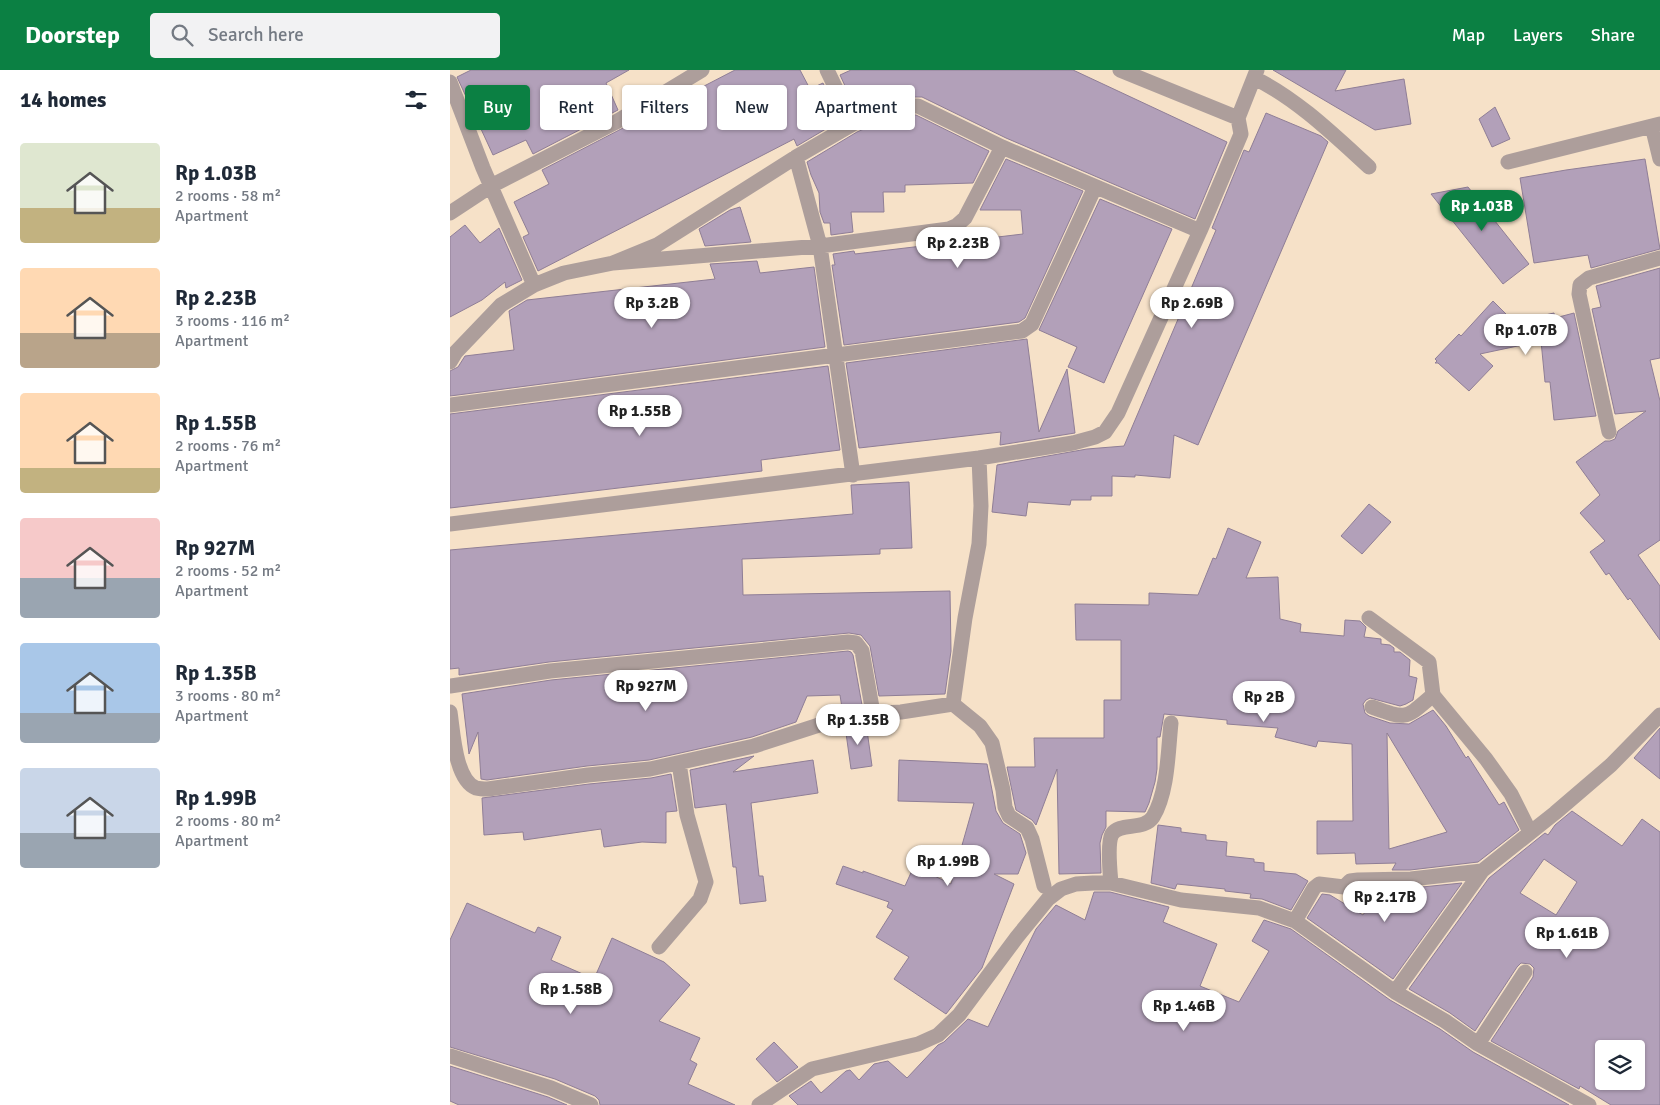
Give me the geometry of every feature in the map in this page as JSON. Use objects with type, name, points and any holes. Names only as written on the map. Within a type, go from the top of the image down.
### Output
[{"type":"street","points":[[450,213],[491,186],[616,122],[702,70]]},
{"type":"street","points":[[827,70],[834,85]]},
{"type":"street","points":[[1120,70],[1238,118]]},
{"type":"street","points":[[450,524],[853,475],[979,458],[1095,437],[1105,432],[1118,413],[1200,232],[1241,134],[1238,118],[1256,74],[1325,126],[1369,167]]},
{"type":"street","points":[[450,82],[483,168],[534,285]]},
{"type":"street","points":[[915,106],[1002,147],[1200,232]]},
{"type":"street","points":[[1508,162],[1656,125],[1660,159]]},
{"type":"street","points":[[613,263],[657,245],[796,157],[843,130]]},
{"type":"street","points":[[450,362],[456,352],[501,305],[534,285],[564,273],[613,263],[820,246],[949,229],[956,226],[964,218],[1002,147]]},
{"type":"street","points":[[796,157],[820,246],[853,475]]},
{"type":"street","points":[[450,405],[1022,332],[1032,324],[1095,187]]},
{"type":"street","points":[[1609,432],[1579,294],[1580,285],[1589,278],[1660,258]]},
{"type":"street","points":[[953,704],[978,544],[981,506],[979,458]]},
{"type":"street","points":[[1370,618],[1429,662],[1433,695],[1486,759],[1511,794],[1530,832]]},
{"type":"street","points":[[450,686],[550,671],[848,642],[856,643],[862,651],[873,713]]},
{"type":"street","points":[[1372,707],[1397,716],[1406,716],[1433,695]]},
{"type":"street","points":[[450,712],[458,763],[464,778],[475,788],[488,789],[588,775],[650,769],[754,746],[850,715],[901,712],[953,704],[980,726],[992,743],[1003,790],[1005,808],[1010,816],[1027,828],[1032,839],[1044,886]]},
{"type":"street","points":[[1395,992],[1482,872],[1556,813],[1610,765],[1660,715]]},
{"type":"street","points":[[1111,883],[1110,844],[1112,835],[1117,830],[1146,824],[1152,818],[1156,809],[1162,793],[1171,723]]},
{"type":"street","points":[[659,947],[700,899],[706,882],[687,815],[680,763]]},
{"type":"street","points":[[1294,921],[1314,888],[1319,884],[1344,887],[1350,881],[1358,880],[1411,879],[1482,872]]},
{"type":"street","points":[[759,1105],[812,1069],[918,1044],[938,1035],[959,1015],[1048,899],[1061,889],[1076,884],[1111,883],[1181,900],[1259,908],[1294,921],[1395,992],[1445,1021],[1478,1044],[1589,1105]]},
{"type":"street","points":[[1478,1044],[1525,972]]},
{"type":"street","points":[[450,1056],[551,1088],[591,1105]]},
{"type":"building","points":[[471,70],[629,70],[606,83],[607,85],[540,85],[540,130],[579,130],[533,154],[526,140],[493,155],[481,130],[530,130],[530,85],[465,85],[465,94],[457,77]]},
{"type":"building","points":[[735,70],[800,70],[808,85],[797,85],[797,130],[824,130],[797,146],[794,139],[538,271],[523,237],[529,234],[514,202],[549,184],[542,170],[622,129],[707,130],[706,85]]},
{"type":"building","points":[[851,70],[1073,70],[1227,142],[1195,219],[1006,138],[922,97],[915,97],[915,85],[845,85],[840,75]]},
{"type":"building","points":[[1273,70],[1346,70],[1335,91],[1404,79],[1411,124],[1375,130]]},
{"type":"building","points":[[612,96],[618,110],[612,113]]},
{"type":"building","points":[[1495,107],[1510,139],[1492,147],[1479,119]]},
{"type":"building","points":[[1266,113],[1321,136],[1328,142],[1198,445],[1174,435],[1170,478],[1135,475],[1135,477],[1112,476],[1112,496],[1091,496],[1091,500],[1071,500],[1070,505],[1028,502],[1026,516],[992,512],[997,465],[1087,449],[1124,446],[1216,230],[1212,228],[1244,150],[1249,152]]},
{"type":"building","points":[[916,115],[989,151],[973,183],[905,185],[905,192],[883,192],[884,212],[851,212],[853,232],[831,235],[830,223],[824,223],[820,212],[819,193],[807,162],[862,130],[915,130]]},
{"type":"building","points":[[1006,159],[1083,191],[1025,318],[1019,322],[844,345],[832,265],[835,265],[833,254],[854,251],[855,254],[1023,234],[1021,210],[980,210]]},
{"type":"building","points":[[1645,159],[1660,249],[1591,268],[1588,255],[1534,263],[1520,178]]},
{"type":"building","points":[[1468,187],[1529,264],[1503,284],[1431,194]]},
{"type":"building","points":[[1100,199],[1172,229],[1104,383],[1068,367],[1077,347],[1039,330]]},
{"type":"building","points":[[740,207],[751,242],[705,246],[699,229],[730,210]]},
{"type":"building","points":[[465,225],[480,243],[499,228],[522,280],[506,288],[505,282],[482,300],[450,317],[450,237]]},
{"type":"building","points":[[757,261],[760,273],[814,267],[825,347],[450,396],[450,371],[458,367],[465,356],[514,350],[509,311],[527,300],[715,279],[710,264]]},
{"type":"building","points":[[1660,268],[1660,358],[1650,360],[1660,401],[1660,540],[1638,555],[1660,586],[1660,640],[1630,598],[1628,600],[1609,573],[1606,575],[1590,552],[1605,541],[1580,513],[1600,495],[1576,462],[1605,441],[1615,439],[1618,431],[1646,411],[1615,414],[1592,309],[1601,307],[1596,286]]},
{"type":"building","points":[[1493,301],[1514,322],[1554,313],[1555,318],[1574,313],[1596,416],[1554,420],[1550,382],[1545,382],[1541,341],[1480,354],[1493,366],[1469,391],[1438,363],[1435,363],[1437,361],[1435,359],[1459,334],[1461,336]]},
{"type":"building","points":[[1027,339],[1039,432],[1067,369],[1075,433],[1000,445],[1001,432],[859,448],[846,363]]},
{"type":"building","points":[[828,366],[840,450],[761,460],[762,471],[450,508],[450,414]]},
{"type":"building","points":[[909,482],[912,548],[880,549],[880,554],[742,559],[743,595],[950,591],[951,651],[945,694],[879,696],[870,646],[861,635],[849,633],[549,662],[459,675],[459,668],[450,669],[450,550],[853,514],[851,485]]},
{"type":"building","points":[[1369,504],[1391,522],[1362,554],[1341,536]]},
{"type":"building","points":[[1228,528],[1261,542],[1246,578],[1278,577],[1280,619],[1301,624],[1300,632],[1344,636],[1345,620],[1360,621],[1366,627],[1364,637],[1381,639],[1381,644],[1390,645],[1394,648],[1394,652],[1400,652],[1410,660],[1409,676],[1417,678],[1413,700],[1400,706],[1370,698],[1363,704],[1365,713],[1390,723],[1409,724],[1433,710],[1446,726],[1466,758],[1468,756],[1499,805],[1504,802],[1519,830],[1478,862],[1410,870],[1392,870],[1396,863],[1356,864],[1355,853],[1317,854],[1317,821],[1353,821],[1352,744],[1318,741],[1316,747],[1275,737],[1278,728],[1227,724],[1227,720],[1164,714],[1160,737],[1157,737],[1155,782],[1145,812],[1106,811],[1106,827],[1100,843],[1101,873],[1059,874],[1057,769],[1036,825],[1032,820],[1016,810],[1007,767],[1035,767],[1034,738],[1104,738],[1104,700],[1121,700],[1121,640],[1076,640],[1075,604],[1149,605],[1149,593],[1198,595],[1213,558],[1216,559]],"holes":[[[1387,733],[1447,832],[1389,849]]]},
{"type":"building","points":[[848,651],[853,655],[862,705],[842,708],[840,695],[807,696],[796,722],[752,737],[649,760],[587,766],[487,780],[481,779],[478,732],[469,754],[462,694],[551,680]]},
{"type":"building","points":[[866,723],[872,766],[851,769],[845,726]]},
{"type":"building","points":[[1660,728],[1660,779],[1634,758]]},
{"type":"building","points":[[754,756],[733,772],[813,760],[818,793],[751,803],[759,876],[763,876],[766,901],[740,904],[736,867],[733,867],[726,804],[695,808],[690,770]]},
{"type":"building","points":[[899,760],[987,764],[996,811],[1003,823],[1020,834],[1026,853],[1018,874],[994,874],[1014,884],[982,968],[946,1014],[894,979],[909,957],[876,937],[893,910],[887,907],[889,902],[836,884],[843,866],[905,886],[914,866],[951,884],[974,803],[898,801]]},
{"type":"building","points":[[671,774],[677,811],[666,812],[666,843],[642,842],[604,847],[601,829],[524,840],[523,832],[484,835],[482,798]]},
{"type":"building","points":[[1572,811],[1622,846],[1642,819],[1660,832],[1660,1105],[1611,1105],[1580,1086],[1579,1089],[1491,1041],[1533,977],[1534,968],[1530,964],[1521,963],[1517,967],[1475,1031],[1450,1013],[1409,989],[1489,878],[1545,833],[1548,835],[1555,825]],"holes":[[[1544,859],[1577,882],[1556,915],[1520,893]]]},
{"type":"building","points":[[1158,825],[1181,828],[1181,832],[1206,835],[1206,840],[1227,842],[1226,856],[1254,859],[1254,862],[1264,863],[1264,871],[1296,874],[1308,881],[1291,910],[1262,899],[1250,898],[1251,894],[1177,884],[1175,889],[1151,883]]},
{"type":"building","points":[[1462,883],[1393,979],[1307,918],[1322,894],[1330,895],[1363,915],[1380,889]]},
{"type":"building","points":[[1094,892],[1110,892],[1169,907],[1163,922],[1217,944],[1200,986],[1239,1002],[1269,951],[1252,941],[1264,920],[1291,929],[1390,1000],[1440,1029],[1473,1052],[1569,1105],[798,1105],[789,1096],[811,1081],[821,1093],[846,1071],[850,1070],[859,1080],[874,1064],[888,1061],[907,1078],[938,1045],[944,1042],[968,1019],[988,1027],[1036,929],[1056,905],[1085,920]]},
{"type":"building","points":[[467,903],[535,933],[538,927],[561,937],[551,960],[594,979],[612,938],[664,962],[690,985],[659,1021],[700,1038],[690,1060],[697,1064],[688,1084],[735,1105],[600,1105],[599,1100],[595,1096],[555,1079],[450,1047],[450,940]]},
{"type":"building","points":[[774,1042],[798,1067],[777,1082],[756,1059]]},
{"type":"building","points":[[450,1066],[548,1097],[567,1105],[459,1105],[450,1101]]}]
